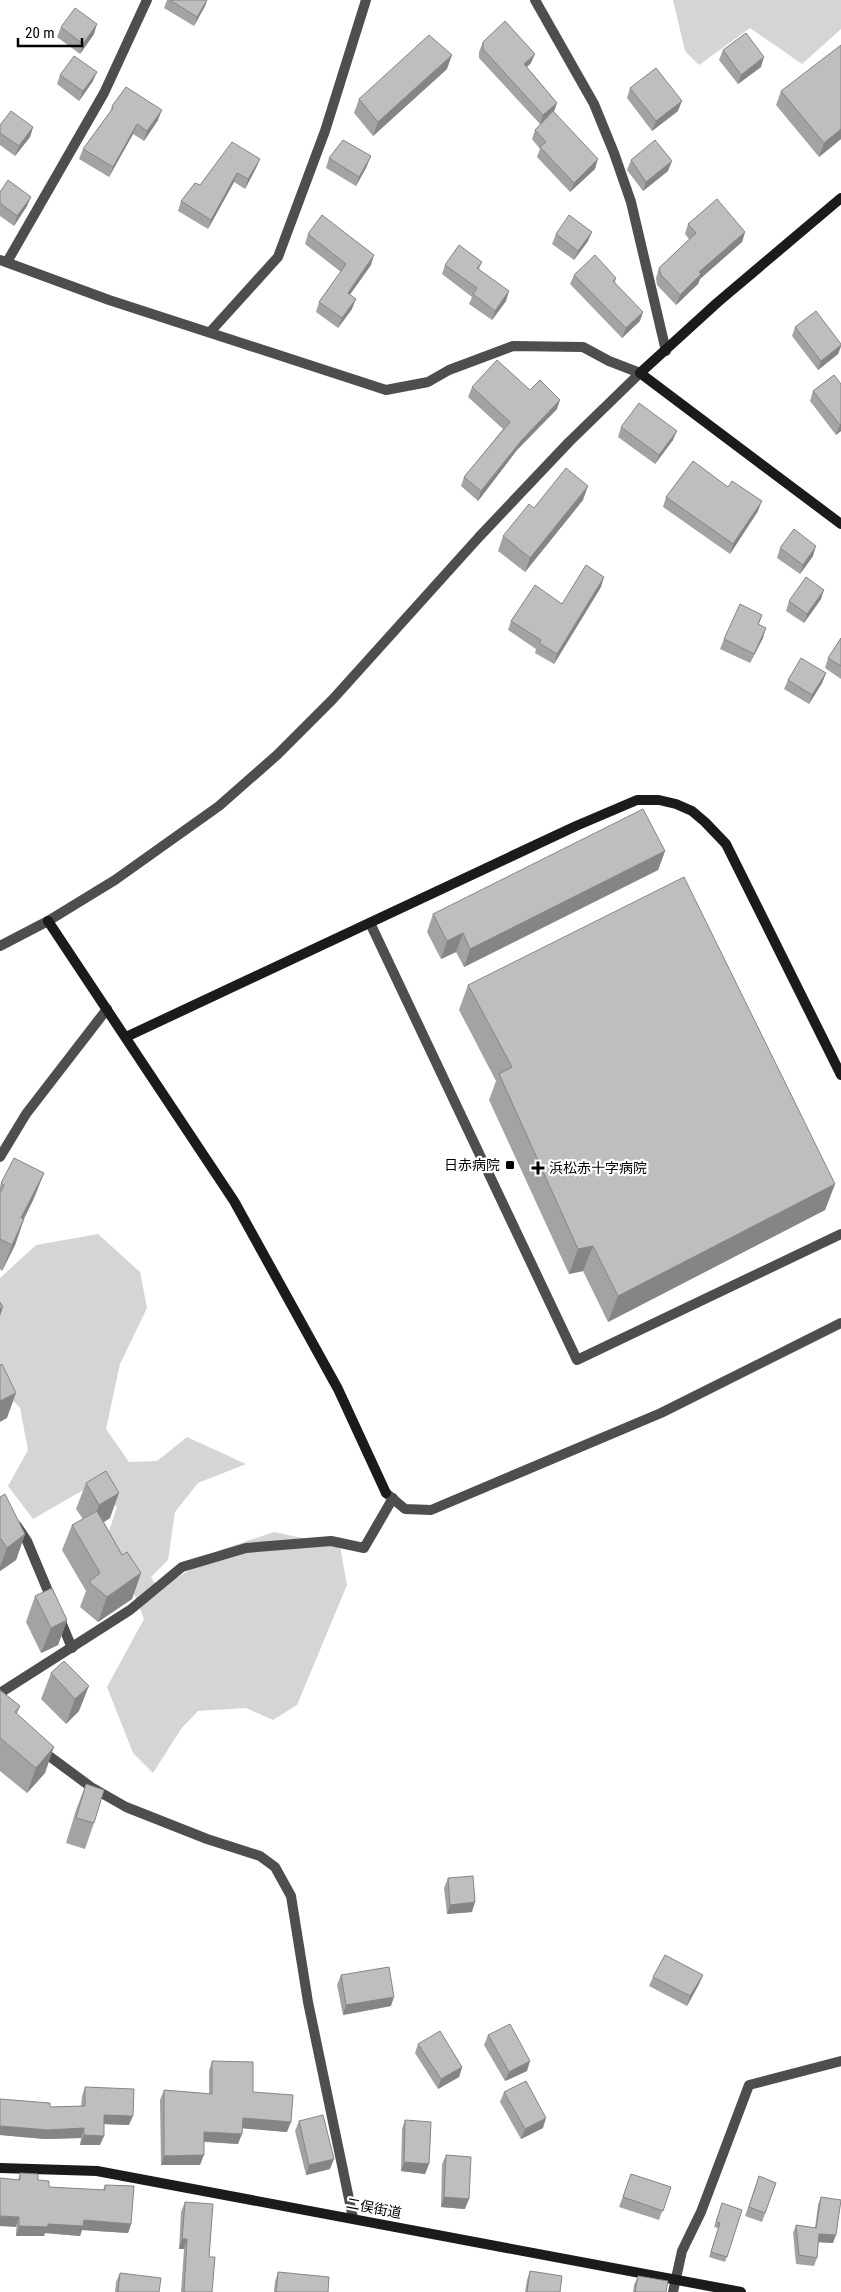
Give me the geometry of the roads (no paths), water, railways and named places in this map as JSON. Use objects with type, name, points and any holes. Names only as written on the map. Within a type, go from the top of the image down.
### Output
[{"type":"street","points":[[147,0],[104,93],[3,261],[109,300],[211,331],[386,390],[428,382],[449,370],[513,346],[584,347],[609,361],[640,372],[841,524]]},
{"type":"street","points":[[211,331],[278,257],[325,131],[366,0]]},
{"type":"street","points":[[535,0],[594,104],[614,153],[631,202],[666,351]]},
{"type":"street","points":[[0,946],[48,921],[115,880],[219,806],[277,755],[332,699],[479,537],[569,442],[640,372],[666,351],[718,302],[841,198]]},
{"type":"street","points":[[126,1038],[576,826],[637,800],[659,800],[676,804],[692,811],[726,844],[841,1074]]},
{"type":"street","points":[[48,921],[234,1201],[338,1390],[390,1495],[405,1509],[431,1510],[661,1413],[779,1352],[841,1323]]},
{"type":"street","points":[[370,923],[576,1360],[841,1234]]},
{"type":"street","points":[[0,1157],[26,1114],[107,1009]]},
{"type":"street","points":[[0,1693],[130,1610],[182,1568],[246,1548],[331,1541],[364,1548],[390,1495]]},
{"type":"street","points":[[12,1518],[27,1541],[72,1648]]},
{"type":"street","points":[[32,1740],[46,1754],[91,1787],[126,1807],[207,1839],[260,1856],[275,1867],[291,1896],[308,2002],[353,2218]]},
{"type":"street","points":[[673,2292],[682,2251],[701,2212],[749,2085],[841,2061]]},
{"type":"street","name":"二俣街道","points":[[0,2168],[97,2171],[741,2292]]},
{"type":"place","name":"日赤病院","points":[[510,1165]]},
{"type":"place","name":"浜松赤十字病院","points":[[538,1168]]}]
